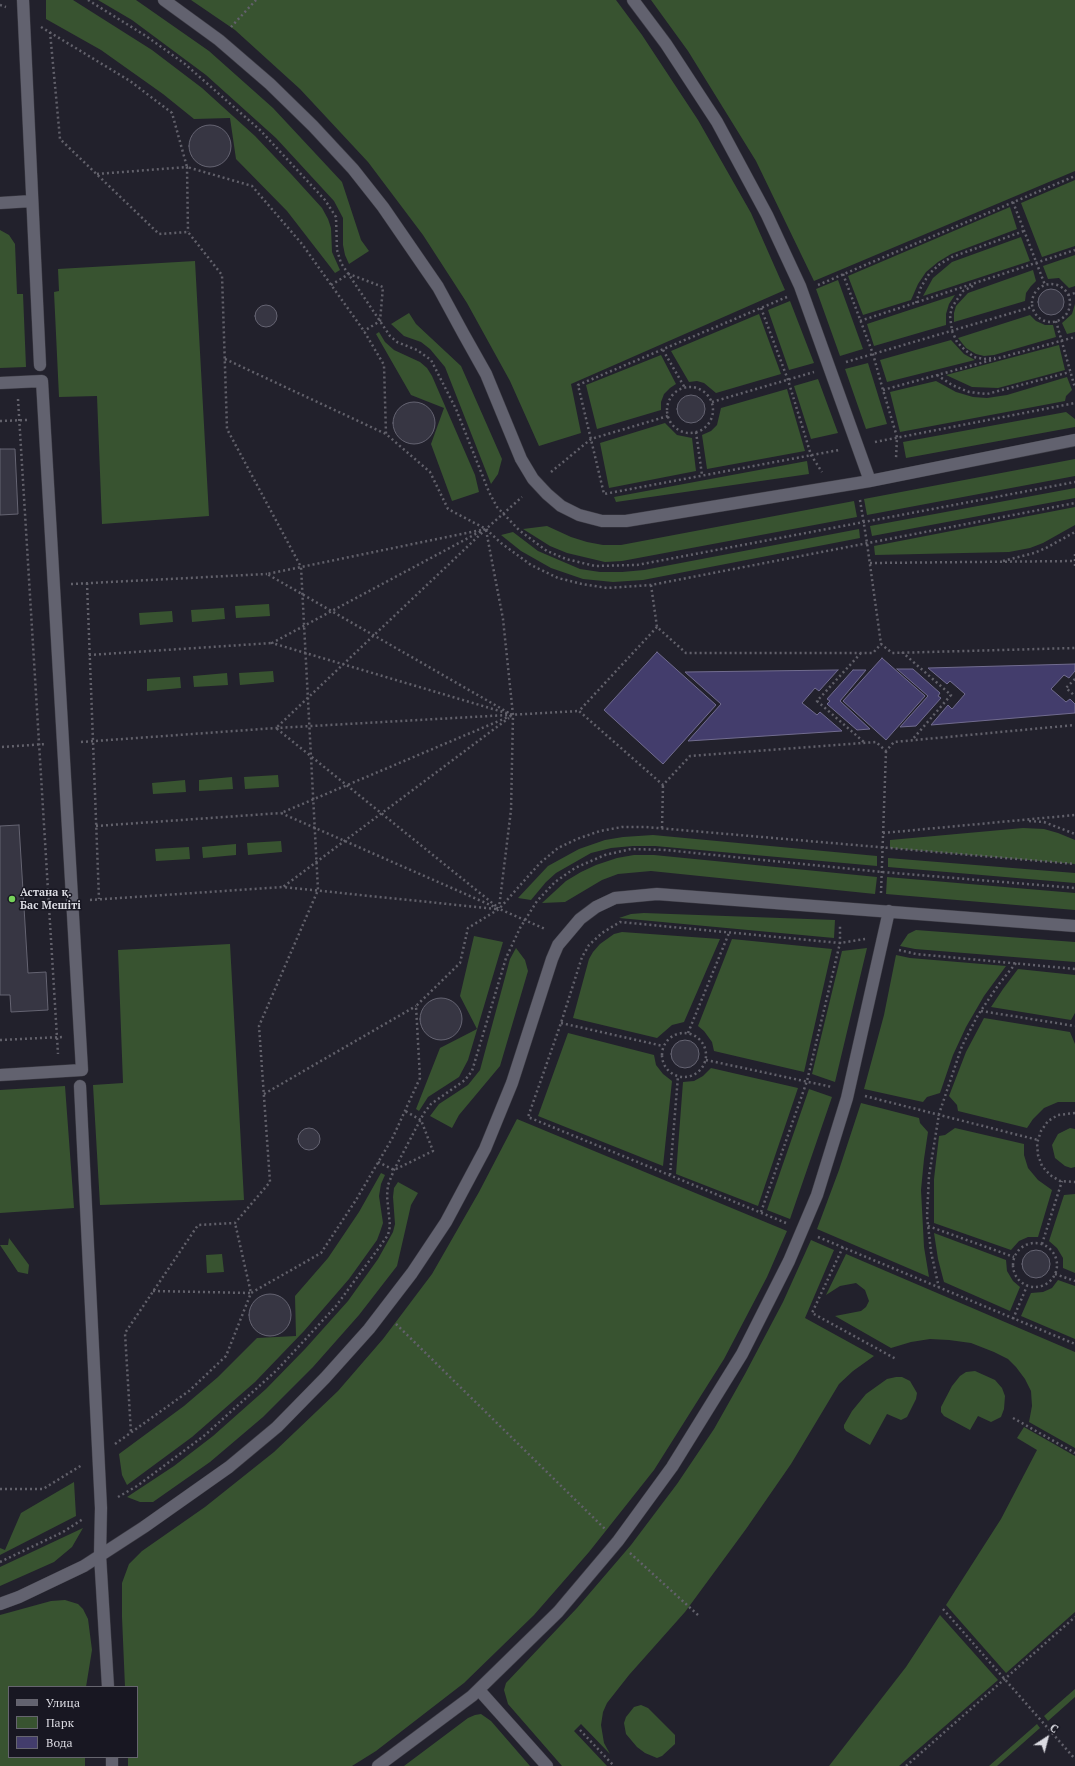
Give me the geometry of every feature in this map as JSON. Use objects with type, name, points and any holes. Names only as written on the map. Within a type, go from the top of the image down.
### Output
[{"type":"lane","points":[[23,0],[40,365]]},
{"type":"lane","points":[[164,0],[219,40],[314,126],[354,169],[383,207],[438,287],[486,374],[521,459],[533,479],[561,506],[579,515],[602,521],[626,521],[870,481],[1075,440]]},
{"type":"lane","points":[[633,0],[666,44],[716,122],[767,215],[800,286],[870,481]]},
{"type":"lane","points":[[0,203],[32,201]]},
{"type":"lane","points":[[0,383],[42,381],[82,1070],[0,1075]]},
{"type":"lane","points":[[0,1604],[43,1586],[84,1566],[144,1527],[229,1467],[277,1427],[325,1378],[383,1311],[412,1273],[446,1222],[485,1149],[512,1083],[552,959],[558,945],[580,919],[596,907],[615,898],[657,894],[1075,926]]},
{"type":"lane","points":[[378,1766],[479,1690],[558,1612],[618,1542],[672,1467],[742,1354],[789,1261],[816,1195],[847,1098],[877,972],[889,911]]},
{"type":"lane","points":[[80,1086],[99,1455],[101,1508],[100,1555],[108,1686]]},
{"type":"lane","points":[[479,1690],[547,1766]]},
{"type":"path","points":[[88,0],[146,36],[185,64],[260,130],[296,167],[333,210],[337,226],[337,250],[341,263],[396,342],[423,354],[433,364],[456,409],[489,492],[503,514],[519,530],[547,551],[566,559],[595,566],[614,567],[637,565],[1075,482]]},
{"type":"path","points":[[219,40],[256,0]]},
{"type":"path","points":[[0,5],[50,32],[130,81],[172,113],[187,167],[188,232],[222,275],[227,429],[301,567],[318,890],[259,1026],[270,1182],[235,1223],[198,1225],[125,1334],[131,1433]]},
{"type":"path","points":[[50,32],[60,139],[159,234],[188,232]]},
{"type":"path","points":[[97,174],[187,167],[252,186],[302,244],[364,331],[384,365],[386,434]]},
{"type":"path","points":[[814,286],[1075,176]]},
{"type":"path","points":[[1013,202],[1045,285]]},
{"type":"path","points":[[916,303],[921,287],[929,274],[940,264],[952,257],[1024,231]]},
{"type":"path","points":[[860,321],[1075,250]]},
{"type":"path","points":[[331,285],[349,274]]},
{"type":"path","points":[[349,274],[383,287],[380,321]]},
{"type":"path","points":[[843,274],[873,354],[897,437],[896,460]]},
{"type":"path","points":[[979,282],[963,291],[954,302],[950,316],[952,331],[957,342],[974,357],[984,359],[1000,358]]},
{"type":"path","points":[[1045,285],[1055,285],[1061,287],[1068,295],[1069,303],[1066,314],[1056,321],[1044,320],[1034,313],[1032,307],[1034,294],[1037,289],[1045,285]]},
{"type":"path","points":[[1068,295],[1075,293]]},
{"type":"path","points":[[789,296],[578,386],[604,494],[842,449]]},
{"type":"path","points":[[842,363],[1032,307]]},
{"type":"path","points":[[761,308],[788,380],[811,455],[823,474]]},
{"type":"path","points":[[364,331],[380,321]]},
{"type":"path","points":[[1056,321],[1075,388]]},
{"type":"path","points":[[883,390],[1075,337]]},
{"type":"path","points":[[663,350],[685,388]]},
{"type":"path","points":[[225,359],[386,434],[430,472],[448,509],[486,529],[501,543],[532,565],[558,578],[582,584],[607,588],[651,584],[1075,503]]},
{"type":"path","points":[[712,402],[817,371]]},
{"type":"path","points":[[937,375],[952,385],[969,392],[987,394],[1070,372]]},
{"type":"path","points":[[16,382],[20,420],[59,1071]]},
{"type":"path","points":[[696,387],[703,390],[712,402],[714,410],[709,424],[696,432],[688,433],[674,427],[668,416],[667,406],[670,399],[674,393],[685,388],[696,387]]},
{"type":"path","points":[[870,442],[1075,403]]},
{"type":"path","points":[[551,472],[591,439],[668,416]]},
{"type":"path","points":[[0,421],[44,419]]},
{"type":"path","points":[[696,432],[702,476]]},
{"type":"path","points":[[276,728],[486,529],[522,497]]},
{"type":"path","points":[[859,497],[881,644],[892,653],[1075,648]]},
{"type":"path","points":[[104,582],[268,574],[486,529]]},
{"type":"path","points":[[272,643],[486,529]]},
{"type":"path","points":[[486,529],[503,619],[513,715],[510,810],[499,909]]},
{"type":"path","points":[[999,562],[1040,551],[1075,532]]},
{"type":"path","points":[[1075,554],[1075,566]]},
{"type":"path","points":[[870,564],[1075,561]]},
{"type":"path","points":[[268,574],[513,715]]},
{"type":"path","points":[[87,583],[99,899]]},
{"type":"path","points":[[651,584],[657,626],[686,653],[873,653],[881,644]]},
{"type":"path","points":[[110,740],[276,728],[579,711],[657,626]]},
{"type":"path","points":[[89,655],[272,643],[513,715]]},
{"type":"path","points":[[902,652],[951,695],[912,741]]},
{"type":"path","points":[[861,653],[817,701],[865,743]]},
{"type":"path","points":[[1075,679],[1066,688],[1075,696]]},
{"type":"path","points":[[579,711],[663,785]]},
{"type":"path","points":[[96,826],[281,813],[513,715]]},
{"type":"path","points":[[283,887],[513,715]]},
{"type":"path","points":[[881,896],[886,751],[894,742],[1075,725]]},
{"type":"path","points":[[276,728],[499,909]]},
{"type":"path","points":[[662,828],[663,785],[690,756],[876,742],[886,751]]},
{"type":"path","points":[[281,813],[545,929]]},
{"type":"path","points":[[883,833],[1075,815]]},
{"type":"path","points":[[1023,820],[1044,822],[1075,834]]},
{"type":"path","points":[[264,1094],[416,1006],[460,963],[468,928],[499,909],[540,863],[558,848],[577,839],[600,831],[622,827],[662,828],[1075,864]]},
{"type":"path","points":[[116,898],[283,887],[499,909]]},
{"type":"path","points":[[761,1212],[807,1081],[840,943],[840,919]]},
{"type":"path","points":[[789,1225],[761,1212],[528,1117],[582,958],[590,945],[602,933],[620,922],[840,943],[866,939]]},
{"type":"path","points":[[688,1033],[729,933]]},
{"type":"path","points":[[898,946],[897,950],[916,954],[1075,968]]},
{"type":"path","points":[[940,1288],[930,1252],[928,1226],[929,1176],[939,1114],[962,1046],[981,1011],[999,984],[1016,963]]},
{"type":"path","points":[[153,1291],[251,1293],[321,1253],[356,1200],[393,1137],[420,1078],[416,1006]]},
{"type":"path","points":[[981,1011],[1075,1026]]},
{"type":"path","points":[[561,1023],[663,1046]]},
{"type":"path","points":[[688,1033],[695,1035],[704,1046],[706,1060],[703,1066],[692,1075],[685,1077],[678,1076],[666,1068],[661,1054],[663,1046],[673,1035],[688,1033]]},
{"type":"path","points":[[0,1040],[80,1036]]},
{"type":"path","points":[[706,1060],[834,1087]]},
{"type":"path","points":[[670,1175],[678,1076]]},
{"type":"path","points":[[861,1094],[1038,1140]]},
{"type":"path","points":[[378,1162],[394,1170],[433,1151],[421,1120],[405,1111]]},
{"type":"path","points":[[1075,1113],[1058,1115],[1048,1121],[1041,1131],[1038,1140],[1038,1154],[1042,1166],[1050,1175],[1062,1181],[1075,1182]]},
{"type":"path","points":[[1042,1244],[1062,1181]]},
{"type":"path","points":[[0,1489],[43,1489],[99,1455],[189,1392],[226,1356],[251,1293],[235,1223]]},
{"type":"path","points":[[928,1226],[1014,1256]]},
{"type":"path","points":[[812,1234],[1075,1344]]},
{"type":"path","points":[[1032,1243],[1042,1244],[1052,1250],[1055,1256],[1057,1263],[1055,1274],[1049,1282],[1043,1286],[1037,1288],[1027,1286],[1017,1278],[1013,1272],[1012,1264],[1014,1256],[1024,1245],[1032,1243]]},
{"type":"path","points":[[843,1247],[812,1313],[896,1359]]},
{"type":"path","points":[[1055,1274],[1075,1281]]},
{"type":"path","points":[[1013,1318],[1027,1286]]},
{"type":"path","points":[[383,1311],[618,1542],[698,1615]]},
{"type":"path","points":[[1013,1418],[1075,1453]]},
{"type":"path","points":[[943,1609],[1075,1758]]},
{"type":"path","points":[[906,1766],[1075,1618]]},
{"type":"path","points":[[580,1730],[614,1766]]},
{"type":"green space","points":[[46,0],[73,0],[152,50],[202,88],[255,136],[322,208],[331,228],[332,252],[340,270],[335,273],[287,211],[236,159],[230,118],[194,119],[163,94],[101,50],[46,19]]},
{"type":"green space","points":[[98,0],[136,0],[209,51],[273,108],[342,182],[361,240],[369,251],[349,264],[343,245],[343,218],[334,201],[276,138],[206,75],[132,20]]},
{"type":"green space","points":[[191,0],[616,0],[642,35],[698,120],[751,213],[785,290],[571,384],[581,433],[539,446],[510,381],[467,303],[423,235],[368,162],[300,89],[235,30]]},
{"type":"green space","points":[[651,0],[1075,0],[1075,171],[814,281],[756,161],[688,51]]},
{"type":"green space","points":[[1075,180],[1075,246],[1042,257],[1021,203]]},
{"type":"green space","points":[[1010,207],[1017,229],[951,254],[926,272],[918,284],[911,300],[863,315],[848,276]]},
{"type":"green space","points":[[0,230],[9,235],[15,244],[17,294],[23,294],[26,367],[0,368]]},
{"type":"green space","points":[[1021,237],[1030,261],[923,296],[933,278],[952,262]]},
{"type":"green space","points":[[1075,255],[1075,286],[1069,288],[1059,278],[1048,279],[1043,266]]},
{"type":"green space","points":[[195,261],[209,516],[102,524],[97,396],[59,397],[54,292],[59,291],[58,269]]},
{"type":"green space","points":[[1033,270],[1036,281],[1026,293],[1025,301],[954,322],[956,306],[968,293]]},
{"type":"green space","points":[[838,280],[863,349],[840,356],[816,289]]},
{"type":"green space","points":[[955,295],[949,304],[946,314],[946,325],[874,346],[867,324]]},
{"type":"green space","points":[[790,301],[814,363],[789,370],[768,310]]},
{"type":"green space","points":[[1075,304],[1075,332],[1067,334],[1062,323],[1072,314]]},
{"type":"green space","points":[[409,313],[416,324],[461,366],[502,459],[498,474],[491,484],[445,367],[430,349],[421,342],[404,336],[391,324]]},
{"type":"green space","points":[[759,314],[781,374],[716,393],[704,383],[697,381],[689,382],[671,351]]},
{"type":"green space","points":[[1030,315],[1036,321],[1045,325],[1053,325],[1056,337],[994,355],[984,356],[976,354],[966,348],[958,338]]},
{"type":"green space","points":[[379,332],[385,342],[394,350],[420,362],[427,368],[432,376],[475,475],[479,492],[452,501],[431,444],[444,408],[411,395],[376,334]]},
{"type":"green space","points":[[951,340],[964,354],[975,360],[887,382],[880,360]]},
{"type":"green space","points":[[1059,345],[1065,370],[998,388],[972,387],[946,375]]},
{"type":"green space","points":[[661,355],[676,384],[664,394],[661,402],[661,410],[597,429],[586,385]]},
{"type":"green space","points":[[868,363],[887,424],[866,429],[845,369]]},
{"type":"green space","points":[[1067,377],[1072,390],[1066,396],[1065,401],[900,432],[890,392],[936,381],[956,392],[973,397],[987,398],[1007,395]]},
{"type":"green space","points":[[818,379],[838,433],[811,439],[794,386]]},
{"type":"green space","points":[[787,389],[805,451],[707,469],[702,435],[711,431],[717,425],[721,408]]},
{"type":"green space","points":[[1066,412],[1075,419],[1075,427],[906,458],[903,442]]},
{"type":"green space","points":[[665,423],[677,435],[692,438],[696,471],[609,488],[600,443]]},
{"type":"green space","points":[[1075,459],[1075,476],[867,515],[864,499]]},
{"type":"green space","points":[[807,461],[809,474],[616,502],[614,497]]},
{"type":"green space","points":[[1075,488],[1075,498],[872,536],[870,526]]},
{"type":"green space","points":[[854,501],[857,517],[622,561],[605,562],[567,553],[550,546],[523,529],[547,526],[571,537],[587,542],[603,545],[621,545]]},
{"type":"green space","points":[[1075,507],[1075,525],[1043,543],[1030,548],[1009,552],[875,555],[874,546]]},
{"type":"green space","points":[[859,529],[860,538],[643,580],[613,582],[583,579],[551,568],[521,551],[501,535],[513,532],[538,551],[580,569],[600,572],[622,572],[644,570]]},
{"type":"green space","points":[[269,604],[270,616],[236,618],[235,606]]},
{"type":"green space","points":[[224,608],[225,619],[192,622],[191,610]]},
{"type":"green space","points":[[172,611],[173,622],[140,625],[139,613]]},
{"type":"green space","points":[[273,671],[274,682],[240,685],[239,673]]},
{"type":"green space","points":[[227,673],[228,685],[194,687],[193,676]]},
{"type":"green space","points":[[180,677],[181,688],[147,691],[147,679]]},
{"type":"green space","points":[[278,775],[279,787],[245,789],[244,777]]},
{"type":"green space","points":[[232,777],[233,789],[199,791],[199,780]]},
{"type":"green space","points":[[185,780],[186,792],[153,794],[152,783]]},
{"type":"green space","points":[[1023,828],[1044,829],[1075,840],[1075,864],[890,848],[890,840]]},
{"type":"green space","points":[[653,835],[877,856],[877,866],[655,846],[633,846],[611,848],[591,853],[556,873],[546,882],[531,900],[518,898],[548,866],[579,849],[605,840]]},
{"type":"green space","points":[[281,841],[282,852],[248,855],[247,843]]},
{"type":"green space","points":[[236,844],[236,855],[203,858],[202,847]]},
{"type":"green space","points":[[189,847],[190,859],[156,861],[155,849]]},
{"type":"green space","points":[[634,855],[654,855],[877,877],[875,894],[651,871],[618,874],[602,880],[565,902],[542,903],[566,881],[581,872],[617,858]]},
{"type":"green space","points":[[888,858],[1075,873],[1075,883],[888,867]]},
{"type":"green space","points":[[887,877],[1075,893],[1075,910],[886,894]]},
{"type":"green space","points":[[644,913],[835,920],[834,938],[619,918],[631,914]]},
{"type":"green space","points":[[916,930],[1075,942],[1075,962],[915,949],[900,946],[908,934]]},
{"type":"green space","points":[[622,932],[720,939],[684,1022],[672,1025],[657,1038],[573,1018],[589,959],[600,944],[614,934]]},
{"type":"green space","points":[[474,936],[503,942],[468,1060],[459,1077],[428,1097],[419,1111],[416,1109],[440,1048],[477,1029],[460,996]]},
{"type":"green space","points":[[732,939],[832,949],[804,1072],[714,1051],[712,1042],[704,1031],[698,1026]]},
{"type":"green space","points":[[230,944],[244,1200],[100,1205],[93,1085],[123,1083],[118,950]]},
{"type":"green space","points":[[516,948],[525,960],[528,971],[500,1066],[459,1115],[452,1128],[430,1116],[439,1104],[468,1085],[480,1070],[510,959]]},
{"type":"green space","points":[[867,948],[835,1082],[812,1074],[842,951]]},
{"type":"green space","points":[[896,955],[910,958],[1006,966],[984,996],[966,1027],[953,1055],[940,1093],[927,1097],[923,1102],[864,1089],[884,1015]]},
{"type":"green space","points":[[1018,969],[1075,975],[1075,1013],[1071,1020],[991,1007]]},
{"type":"green space","points":[[984,1018],[1070,1032],[1075,1044],[1075,1102],[1058,1102],[1044,1108],[1033,1119],[1027,1128],[958,1111],[957,1105],[949,1096],[966,1052]]},
{"type":"green space","points":[[568,1033],[654,1055],[656,1065],[663,1074],[672,1081],[663,1166],[538,1116]]},
{"type":"green space","points":[[711,1068],[798,1088],[758,1206],[676,1174],[683,1082],[694,1081],[703,1076]]},
{"type":"green space","points":[[65,1086],[74,1208],[0,1213],[0,1090]]},
{"type":"green space","points":[[809,1089],[832,1097],[790,1219],[767,1210]]},
{"type":"green space","points":[[861,1103],[919,1118],[920,1123],[928,1132],[921,1190],[924,1247],[929,1277],[817,1229],[839,1170]]},
{"type":"green space","points":[[517,1119],[787,1231],[767,1277],[724,1359],[654,1470],[589,1552],[534,1615],[464,1683],[376,1751],[352,1766],[128,1766],[128,1758],[138,1758],[138,1686],[125,1686],[122,1583],[129,1564],[142,1551],[205,1507],[274,1452],[338,1391],[383,1339],[432,1274],[479,1192]]},
{"type":"green space","points":[[955,1128],[1024,1144],[1024,1155],[1028,1168],[1038,1180],[1052,1190],[1038,1237],[1028,1237],[1019,1241],[1011,1250],[934,1223],[934,1179],[939,1136],[945,1135]]},
{"type":"green space","points":[[1070,1128],[1075,1129],[1075,1167],[1071,1168],[1065,1166],[1055,1158],[1052,1145],[1058,1134]]},
{"type":"green space","points":[[381,1173],[385,1175],[381,1184],[379,1196],[383,1223],[377,1240],[349,1279],[304,1331],[255,1382],[192,1437],[127,1485],[122,1475],[119,1454],[184,1406],[218,1377],[257,1338],[296,1336],[295,1296],[328,1258],[359,1212]]},
{"type":"green space","points":[[398,1182],[418,1193],[411,1205],[397,1266],[359,1315],[313,1367],[263,1417],[210,1462],[153,1502],[140,1502],[127,1497],[174,1466],[213,1436],[266,1389],[305,1349],[348,1301],[378,1259],[393,1232],[395,1224],[393,1197],[394,1188]]},
{"type":"green space","points":[[1075,1194],[1075,1273],[1063,1268],[1063,1258],[1057,1248],[1049,1241],[1064,1195]]},
{"type":"green space","points":[[934,1233],[1006,1260],[1007,1271],[1013,1281],[1020,1287],[1010,1311],[944,1282],[938,1259]]},
{"type":"green space","points":[[9,1238],[29,1265],[28,1274],[18,1272],[0,1245],[8,1245]]},
{"type":"green space","points":[[811,1240],[834,1250],[805,1318],[874,1356],[853,1371],[839,1384],[791,1464],[746,1529],[685,1612],[629,1675],[607,1703],[603,1712],[601,1725],[604,1743],[610,1754],[581,1724],[574,1731],[607,1766],[562,1766],[508,1704],[504,1690],[506,1683],[577,1608],[631,1545],[677,1484],[714,1429],[745,1374],[783,1302]]},
{"type":"green space","points":[[222,1254],[224,1272],[207,1273],[206,1255]]},
{"type":"green space","points":[[846,1254],[1075,1352],[1075,1448],[1029,1422],[1032,1406],[1031,1391],[1025,1379],[1008,1359],[971,1343],[949,1340],[930,1339],[911,1342],[891,1348],[835,1316],[861,1311],[866,1307],[869,1301],[865,1290],[856,1283],[840,1286],[826,1295]]},
{"type":"green space","points":[[1058,1280],[1075,1286],[1075,1339],[1021,1316],[1031,1293],[1043,1292],[1052,1288]]},
{"type":"green space","points":[[975,1371],[995,1380],[1002,1388],[1005,1396],[1004,1409],[1001,1417],[991,1422],[978,1416],[970,1430],[944,1416],[941,1412],[941,1407],[952,1386],[960,1376],[966,1372]]},
{"type":"green space","points":[[902,1377],[910,1381],[917,1393],[916,1399],[907,1417],[901,1420],[887,1414],[870,1445],[846,1431],[844,1425],[852,1411],[866,1394],[887,1379]]},
{"type":"green space","points":[[1024,1427],[1075,1456],[1075,1612],[1006,1673],[946,1605],[1001,1519],[1037,1450],[1017,1438]]},
{"type":"green space","points":[[74,1482],[76,1516],[0,1555],[0,1548],[5,1550],[21,1513]]},
{"type":"green space","points":[[83,1528],[72,1547],[54,1562],[0,1586],[0,1567]]},
{"type":"green space","points":[[65,1600],[78,1604],[83,1609],[88,1619],[92,1650],[86,1686],[8,1686],[8,1758],[85,1758],[85,1766],[0,1766],[0,1615],[51,1601]]},
{"type":"green space","points":[[940,1615],[998,1680],[899,1766],[829,1766],[906,1667]]},
{"type":"green space","points":[[1075,1689],[1075,1697],[1048,1721],[1044,1716]]},
{"type":"green space","points":[[641,1705],[648,1708],[675,1735],[675,1744],[662,1756],[657,1758],[645,1753],[637,1747],[626,1734],[624,1723],[626,1717],[634,1707]]},
{"type":"green space","points":[[481,1714],[491,1721],[530,1766],[404,1766],[468,1718]]},
{"type":"green space","points":[[1037,1724],[1040,1728],[997,1766],[989,1766]]},
{"type":"water","points":[[657,652],[716,705],[663,764],[604,710]]},
{"type":"water","points":[[882,658],[925,696],[886,740],[843,701]]},
{"type":"water","points":[[1075,664],[1075,671],[1069,678],[1064,675],[1051,689],[1066,702],[1070,699],[1075,704],[1075,713],[931,725],[948,705],[952,709],[965,694],[950,681],[947,684],[928,668]]},
{"type":"water","points":[[897,669],[913,669],[940,693],[938,696],[941,698],[916,726],[900,727],[928,696]]},
{"type":"water","points":[[838,670],[819,691],[815,688],[802,703],[817,715],[820,712],[842,731],[688,741],[721,704],[685,672]]},
{"type":"water","points":[[853,670],[866,670],[840,701],[870,729],[857,730],[827,704],[830,701],[827,699]]},
{"type":"building","points":[[210,125],[225,131],[231,146],[225,161],[210,167],[195,161],[189,146],[195,131]]},
{"type":"building","points":[[1051,289],[1061,292],[1064,302],[1061,312],[1051,315],[1041,312],[1038,302],[1041,292]]},
{"type":"building","points":[[266,305],[274,308],[277,316],[274,324],[266,327],[258,324],[255,316],[258,308]]},
{"type":"building","points":[[691,395],[701,399],[705,409],[701,419],[691,423],[681,419],[677,409],[681,399]]},
{"type":"building","points":[[414,402],[429,408],[435,423],[429,438],[414,444],[399,438],[393,423],[399,408]]},
{"type":"building","points":[[0,449],[15,449],[18,514],[0,515]]},
{"type":"building","name":"Астана қ. Бас Мешіті","points":[[19,825],[28,973],[46,972],[48,1010],[11,1012],[10,995],[0,995],[0,826]]},
{"type":"building","points":[[441,998],[456,1004],[462,1019],[456,1034],[441,1040],[426,1034],[420,1019],[426,1004]]},
{"type":"building","points":[[685,1040],[695,1044],[699,1054],[695,1064],[685,1068],[675,1064],[671,1054],[675,1044]]},
{"type":"building","points":[[309,1128],[317,1131],[320,1139],[317,1147],[309,1150],[301,1147],[298,1139],[301,1131]]},
{"type":"building","points":[[1036,1250],[1046,1254],[1050,1264],[1046,1274],[1036,1278],[1026,1274],[1022,1264],[1026,1254]]},
{"type":"building","points":[[270,1294],[285,1300],[291,1315],[285,1330],[270,1336],[255,1330],[249,1315],[255,1300]]},
{"type":"place","name":"Астана қ. Бас Мешіті","points":[[12,899]]}]
